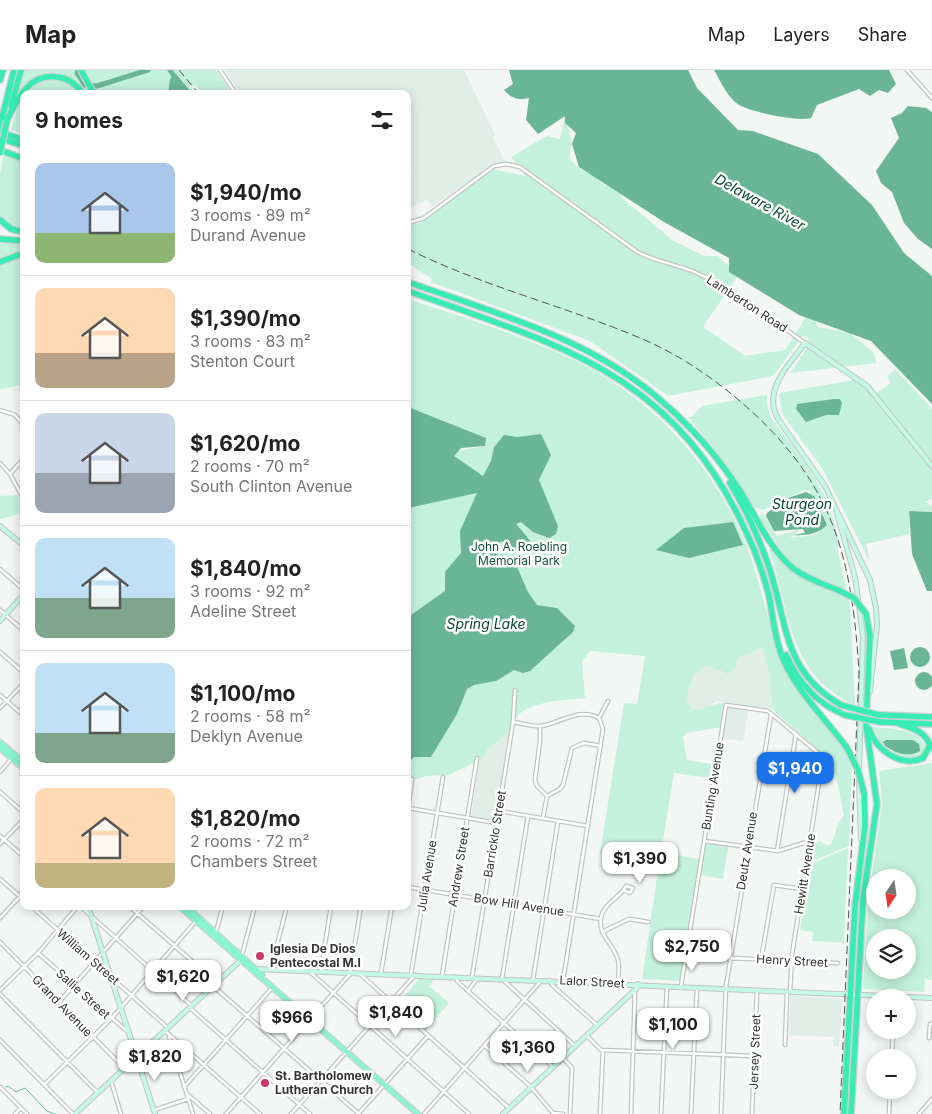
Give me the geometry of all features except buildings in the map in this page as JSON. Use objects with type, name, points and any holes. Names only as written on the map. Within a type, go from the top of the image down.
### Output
[{"type":"highway","points":[[0,80],[2,70]]},
{"type":"highway","points":[[2,150],[14,70]]},
{"type":"highway","points":[[5,120],[21,70]]},
{"type":"highway","points":[[81,70],[92,90]]},
{"type":"highway","points":[[25,90],[32,82],[46,77],[62,78],[75,84],[80,90]]},
{"type":"highway","points":[[0,126],[20,96]]},
{"type":"highway","points":[[0,132],[5,138],[20,144]]},
{"type":"highway","points":[[5,138],[20,139]]},
{"type":"highway","points":[[2,150],[20,154]]},
{"type":"highway","points":[[2,150],[20,157]]},
{"type":"highway","points":[[0,220],[11,229],[20,231]]},
{"type":"highway","points":[[0,239],[20,241]]},
{"type":"highway","points":[[0,262],[20,254]]},
{"type":"highway","points":[[411,283],[512,319],[589,351],[646,388],[692,431],[730,476],[766,535],[787,563],[807,578],[854,598],[866,614],[870,628],[867,718],[877,804],[863,899],[844,1114]]},
{"type":"highway","points":[[411,292],[579,356],[622,380],[651,402],[694,445],[726,492],[758,558],[784,651],[797,676],[821,702],[844,715],[880,722],[932,724]]},
{"type":"highway","points":[[692,431],[726,475],[756,532],[771,573],[791,647],[799,667],[817,690],[841,705],[879,715],[932,718]]},
{"type":"highway","points":[[773,615],[780,649],[790,673],[847,748],[858,770],[864,793],[866,825],[860,861],[850,1114]]},
{"type":"highway","points":[[867,718],[874,740],[886,753],[904,760],[923,758],[929,750],[926,738],[917,730],[900,724]]},
{"type":"main road","points":[[0,742],[20,760]]},
{"type":"main road","points":[[0,748],[20,765]]},
{"type":"main road","points":[[184,910],[254,969],[418,1114]]},
{"type":"main road","points":[[191,910],[216,932],[241,958]]},
{"type":"street","points":[[220,70],[233,90]]},
{"type":"street","points":[[907,70],[932,98]]},
{"type":"street","name":"Lamberton Road","points":[[411,221],[424,218],[494,166],[506,164],[520,167],[636,251],[652,259],[710,279],[867,386],[932,466]]},
{"type":"street","points":[[805,343],[778,380],[774,391],[773,405],[778,419],[812,463],[833,500],[865,566],[874,596],[876,633],[868,711]]},
{"type":"street","points":[[0,410],[12,412],[20,421]]},
{"type":"street","points":[[0,463],[10,474],[20,493]]},
{"type":"street","points":[[10,474],[20,463]]},
{"type":"street","points":[[833,500],[855,577],[863,636],[859,794],[860,861]]},
{"type":"street","points":[[0,526],[20,543]]},
{"type":"street","points":[[0,568],[20,586]]},
{"type":"street","points":[[0,620],[20,598]]},
{"type":"street","points":[[0,610],[20,627]]},
{"type":"street","points":[[0,652],[20,670]]},
{"type":"street","points":[[0,708],[20,687]]},
{"type":"street","name":"Barricklo Street","points":[[472,977],[513,722],[515,690]]},
{"type":"street","points":[[0,695],[20,713]]},
{"type":"street","points":[[563,981],[601,746],[603,729],[599,718],[608,701]]},
{"type":"street","name":"Bunting Avenue","points":[[681,986],[726,705],[771,714]]},
{"type":"street","points":[[513,722],[540,726],[578,714],[599,718]]},
{"type":"street","points":[[771,714],[796,734],[777,851]]},
{"type":"street","name":"Deutz Avenue","points":[[721,1114],[730,958],[771,714]]},
{"type":"street","points":[[540,726],[535,780],[537,786],[547,796]]},
{"type":"street","name":"Hewitt Avenue","points":[[785,1045],[791,961],[823,757],[796,734]]},
{"type":"street","points":[[547,796],[560,789],[563,785],[569,754],[574,746],[584,743],[601,746]]},
{"type":"street","points":[[0,772],[12,758]]},
{"type":"street","name":"Andrew Street","points":[[442,976],[477,758]]},
{"type":"street","name":"Julia Avenue","points":[[414,974],[443,777]]},
{"type":"street","points":[[411,786],[412,779]]},
{"type":"street","points":[[0,792],[20,810]]},
{"type":"street","points":[[543,818],[547,796]]},
{"type":"street","points":[[411,809],[497,823]]},
{"type":"street","points":[[499,811],[588,826]]},
{"type":"street","points":[[528,816],[502,978],[504,983],[575,1046]]},
{"type":"street","points":[[533,980],[558,821]]},
{"type":"street","points":[[0,844],[20,824]]},
{"type":"street","points":[[0,836],[20,854]]},
{"type":"street","points":[[704,841],[777,851],[810,841]]},
{"type":"street","points":[[0,879],[20,896],[0,918]]},
{"type":"street","points":[[761,960],[774,885],[802,889]]},
{"type":"street","name":"Bow Hill Avenue","points":[[411,888],[601,919]]},
{"type":"street","points":[[618,984],[618,960],[602,932],[601,919],[606,908],[625,891]]},
{"type":"street","name":"William Street","points":[[36,910],[132,995],[167,1029],[168,1035],[260,1114]]},
{"type":"street","points":[[75,910],[0,992],[98,1093]]},
{"type":"street","points":[[84,910],[153,970],[225,1040],[310,1114]]},
{"type":"street","points":[[90,910],[155,1112],[188,1099]]},
{"type":"street","points":[[134,910],[175,946],[247,1015],[359,1114],[428,1036]]},
{"type":"street","points":[[59,1002],[141,910]]},
{"type":"street","points":[[216,932],[222,910]]},
{"type":"street","points":[[0,1040],[74,1114],[191,1007],[241,958],[253,910]]},
{"type":"street","points":[[271,968],[286,910]]},
{"type":"street","points":[[321,970],[330,910]]},
{"type":"street","points":[[226,1114],[351,972],[361,910]]},
{"type":"street","points":[[381,973],[391,910]]},
{"type":"street","points":[[602,932],[629,919],[648,922]]},
{"type":"street","points":[[44,1085],[94,1038],[122,1008],[196,921]]},
{"type":"street","name":"Grand Avenue","points":[[0,942],[124,1068]]},
{"type":"street","name":"Sallie Street","points":[[38,952],[130,1034]]},
{"type":"street","name":"Henry Street","points":[[686,956],[838,963]]},
{"type":"street","name":"Lalor Street","points":[[254,969],[271,968],[414,974],[866,996]]},
{"type":"street","points":[[309,970],[311,974],[469,1114]]},
{"type":"street","points":[[360,972],[361,976],[509,1109],[512,1114]]},
{"type":"street","points":[[291,1114],[391,1003],[414,974]]},
{"type":"street","points":[[455,976],[468,991],[553,1067]]},
{"type":"street","points":[[468,991],[477,977]]},
{"type":"street","points":[[424,1114],[541,980]]},
{"type":"street","points":[[550,980],[552,985],[597,1025]]},
{"type":"street","points":[[504,1114],[587,1036],[638,984]]},
{"type":"street","points":[[661,1114],[667,986]]},
{"type":"street","points":[[184,1087],[273,987]]},
{"type":"street","points":[[691,1114],[697,987]]},
{"type":"street","points":[[631,1114],[636,998],[634,990]]},
{"type":"street","name":"Jersey Street","points":[[752,1114],[757,990]]},
{"type":"street","name":"Lalor Street","points":[[916,998],[932,998]]},
{"type":"street","points":[[929,1038],[930,1024],[932,1024]]},
{"type":"street","points":[[168,1035],[193,1114]]},
{"type":"street","points":[[587,1036],[602,1050],[754,1056]]},
{"type":"street","points":[[484,1046],[531,1088],[553,1112],[563,1114]]},
{"type":"street","points":[[600,1114],[602,1050]]},
{"type":"street","points":[[563,1058],[572,1070],[570,1114]]},
{"type":"street","points":[[111,1081],[121,1114]]},
{"type":"street","points":[[0,1087],[27,1114]]},
{"type":"street","points":[[186,1094],[210,1114]]},
{"type":"street","points":[[889,1114],[890,1099]]},
{"type":"street","points":[[919,1114],[932,1099]]},
{"type":"street","points":[[15,1114],[21,1108]]},
{"type":"street","points":[[79,1110],[84,1114]]},
{"type":"shaded area","points":[[225,70],[464,70],[495,135],[493,137],[505,162],[492,166],[433,206],[427,200],[411,208],[411,90],[238,90]]},
{"type":"shaded area","points":[[763,646],[770,676],[772,709],[749,706],[743,741],[722,738],[727,703],[717,701],[702,711],[692,710],[686,700],[693,673],[699,668],[737,658]]},
{"type":"shaded area","points":[[510,731],[496,820],[471,818],[479,760],[482,759],[487,750]]},
{"type":"shaded area","points":[[790,996],[843,999],[839,1047],[834,1046],[833,1037],[789,1035]]},
{"type":"green space","points":[[24,70],[216,70],[229,90],[200,90],[196,86],[188,84],[192,90],[30,90],[46,81],[56,80],[69,83],[73,79],[51,75],[38,78],[19,90]]},
{"type":"green space","points":[[20,101],[20,133],[11,130]]},
{"type":"green space","points":[[565,116],[572,144],[569,157],[578,167],[596,177],[605,186],[616,183],[622,198],[672,240],[704,256],[717,256],[729,266],[738,264],[739,274],[703,327],[745,356],[785,350],[806,317],[814,318],[818,327],[850,333],[874,353],[876,363],[790,373],[809,345],[808,337],[803,336],[773,376],[668,396],[590,341],[431,282],[432,279],[411,265],[411,225],[421,223],[492,169],[526,176],[511,157],[547,136],[560,139]]},
{"type":"green space","points":[[4,155],[20,161],[20,229],[15,228],[0,216],[0,173]]},
{"type":"green space","points":[[0,242],[20,244],[20,385],[0,389]]},
{"type":"green space","name":"John A. Roebling Memorial Park","points":[[411,300],[473,320],[578,362],[607,378],[634,397],[682,442],[722,496],[737,525],[750,555],[774,636],[791,674],[817,705],[816,711],[852,762],[849,846],[810,862],[814,843],[819,841],[829,846],[844,816],[836,775],[822,766],[824,755],[772,709],[770,676],[763,647],[737,658],[736,667],[728,674],[709,667],[698,670],[694,675],[686,700],[692,709],[702,709],[718,703],[728,703],[723,727],[686,733],[683,737],[687,760],[717,765],[715,779],[674,773],[661,853],[701,859],[705,839],[729,843],[723,879],[700,875],[682,981],[642,979],[659,864],[600,854],[624,703],[637,704],[645,656],[590,651],[582,661],[585,698],[540,704],[529,708],[520,713],[510,731],[487,750],[482,759],[449,775],[427,776],[411,780],[411,459],[485,446],[411,438]]},
{"type":"green space","points":[[895,369],[932,409],[932,499],[925,502],[932,506],[932,512],[909,511],[909,534],[866,544],[870,562],[822,468],[783,415],[779,396],[780,393],[854,380],[876,393],[891,383],[887,377]]},
{"type":"green space","points":[[767,395],[770,416],[811,472],[825,496],[833,517],[840,546],[837,547],[850,606],[855,705],[833,692],[816,677],[804,659],[788,618],[769,549],[771,548],[794,570],[759,517],[763,513],[777,536],[801,529],[790,538],[814,535],[828,526],[811,491],[804,490],[763,510],[751,506],[725,462],[688,417],[692,417],[702,406]]},
{"type":"green space","points":[[17,495],[20,500],[20,514],[0,519],[0,496]]},
{"type":"green space","points":[[871,727],[897,729],[915,735],[925,747],[924,756],[904,758],[895,755],[886,750],[908,754],[918,742],[886,740],[883,747]]},
{"type":"green space","points":[[932,763],[932,980],[925,979],[924,992],[916,992],[916,989],[863,989],[866,937],[866,979],[916,979],[916,929],[866,929],[867,919],[916,919],[916,869],[873,869],[882,803],[879,771]]},
{"type":"green space","points":[[848,848],[844,943],[812,941],[813,932],[800,930],[811,864]]},
{"type":"green space","points":[[419,979],[434,980],[429,986],[449,1003],[426,1030],[397,1005]]},
{"type":"water","name":"Delaware River","points":[[509,70],[688,70],[697,88],[738,130],[753,131],[818,154],[872,205],[904,253],[932,276],[932,404],[871,341],[799,315],[729,272],[729,258],[664,222],[579,167],[572,144],[576,133],[565,123],[565,116],[538,134],[526,120],[529,98],[515,98],[504,90],[513,84]]},
{"type":"water","points":[[714,70],[889,70],[896,84],[888,93],[879,90],[870,96],[859,89],[817,105],[811,118],[796,119],[764,113],[739,105],[728,94]]},
{"type":"water","points":[[176,74],[189,90],[169,90],[170,79]]},
{"type":"water","points":[[908,106],[926,108],[932,112],[932,249],[918,239],[904,223],[892,192],[881,183],[876,171],[899,138],[891,118],[902,113]]},
{"type":"water","points":[[840,399],[842,403],[839,415],[826,415],[806,422],[796,409],[797,404]]},
{"type":"water","name":"Spring Lake","points":[[411,408],[486,438],[485,446],[461,448],[454,456],[483,476],[491,461],[494,447],[504,435],[517,437],[541,434],[551,455],[539,480],[558,526],[556,534],[549,538],[533,532],[521,522],[516,524],[533,544],[528,553],[517,552],[501,541],[495,550],[500,559],[517,567],[528,592],[537,605],[557,608],[575,626],[573,632],[530,671],[523,673],[514,670],[496,681],[474,685],[467,689],[457,714],[431,757],[414,757],[411,760],[411,615],[445,591],[445,572],[461,553],[460,531],[477,493],[411,507]]},
{"type":"water","name":"Sturgeon Pond","points":[[806,492],[814,496],[827,525],[820,531],[807,535],[793,535],[805,533],[803,529],[774,531],[766,516],[767,513],[785,499]]},
{"type":"water","points":[[909,511],[932,512],[932,591],[927,591],[912,554]]},
{"type":"water","points":[[733,522],[743,545],[689,558],[656,550],[684,528]]},
{"type":"water","points":[[920,647],[927,650],[930,657],[927,664],[920,667],[913,664],[910,657],[913,650]]},
{"type":"water","points":[[904,648],[908,668],[894,670],[890,651]]},
{"type":"water","points":[[920,672],[928,672],[933,677],[931,688],[920,690],[915,685],[915,677]]},
{"type":"water","points":[[886,740],[913,740],[919,744],[920,751],[911,754],[898,753],[885,746],[883,742]]},
{"type":"waterway","points":[[79,70],[77,73],[85,85],[97,86],[148,70]]},
{"type":"waterway","points":[[170,70],[181,90]]},
{"type":"waterway","points":[[6,1087],[8,1086],[12,1089]]},
{"type":"waterway","points":[[13,1090],[16,1092],[25,1088],[47,1111],[55,1114]]},
{"type":"railway","points":[[179,70],[196,90]]},
{"type":"railway","points":[[411,250],[466,275],[647,341],[688,363],[714,380],[750,410],[779,439],[802,468],[820,497],[834,528],[844,560],[856,632],[859,672],[840,1114]]},
{"type":"place","name":"Iglesia De Dios Pentecostal M.I","points":[[260,956]]},
{"type":"place","name":"St. Bartholomew Lutheran Church","points":[[265,1083]]}]
